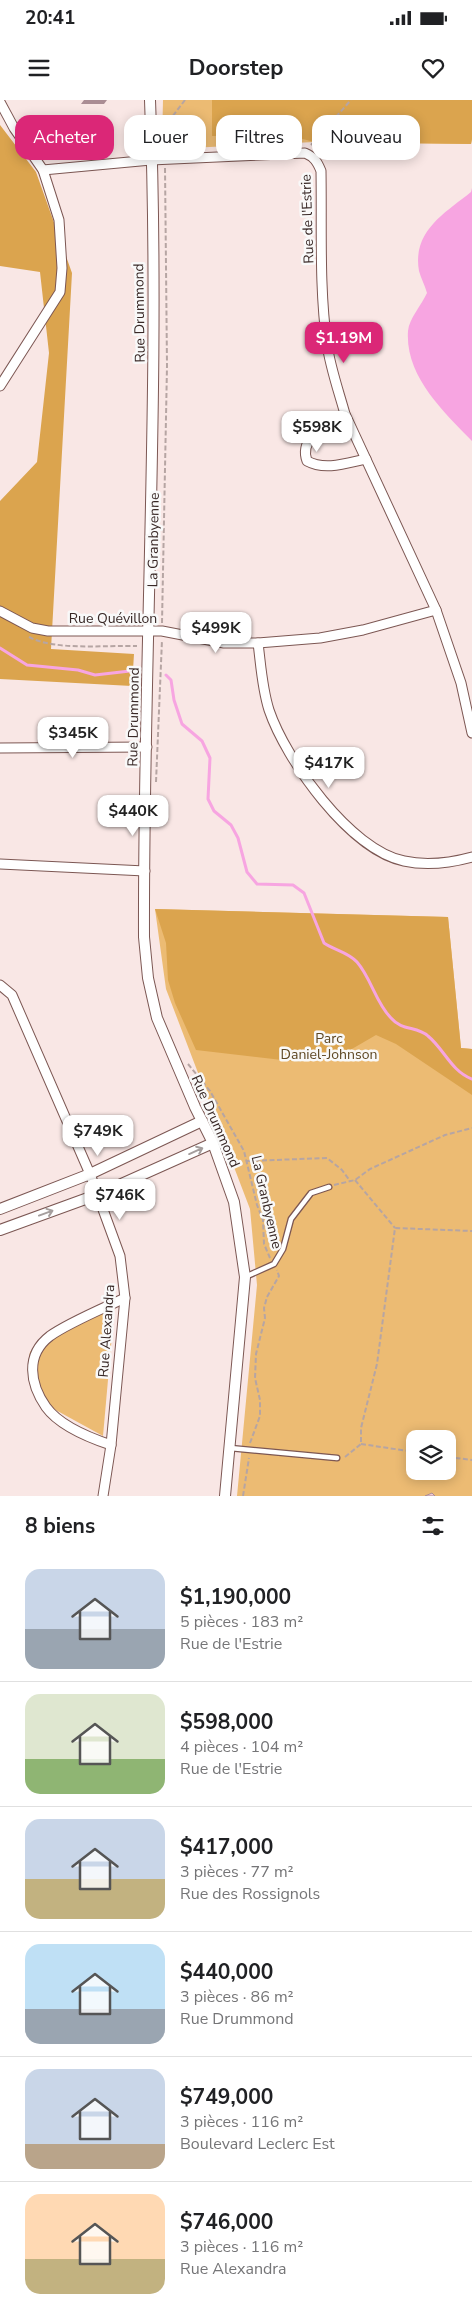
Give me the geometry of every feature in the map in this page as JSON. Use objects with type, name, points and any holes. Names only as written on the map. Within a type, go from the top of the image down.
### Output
[{"type":"street","name":"Rue Drummond","points":[[150,100],[150,115]]},
{"type":"street","points":[[0,102],[14,128],[43,170],[58,220],[62,268],[60,292],[0,386]]},
{"type":"street","points":[[206,158],[305,153]]},
{"type":"street","name":"Rue de l'Estrie","points":[[305,153],[313,156],[321,171],[324,307],[327,345],[345,414],[436,610],[461,683],[472,733]]},
{"type":"street","name":"Rue Drummond","points":[[150,160],[154,373],[144,937],[148,978],[157,1018],[173,1058],[213,1143],[234,1202],[245,1277],[225,1496]]},
{"type":"street","points":[[43,170],[150,160]]},
{"type":"street","points":[[345,414],[308,440],[305,450],[307,460],[314,465],[326,466],[366,460]]},
{"type":"street","name":"Rue Quévillon","points":[[0,611],[32,628],[48,631],[162,631],[224,643],[258,643],[320,638],[363,630],[436,610]]},
{"type":"street","points":[[258,643],[263,690],[282,741],[297,769],[350,828],[373,847],[403,861],[433,864],[472,857]]},
{"type":"street","points":[[0,748],[147,747]]},
{"type":"street","points":[[0,864],[145,871]]},
{"type":"street","name":"Rue Alexandra","points":[[0,985],[12,994],[90,1174],[120,1256],[125,1298],[111,1445],[103,1496]]},
{"type":"street","points":[[0,1209],[90,1174],[202,1120]]},
{"type":"street","points":[[0,1230],[98,1194],[213,1143]]},
{"type":"street","points":[[111,1445],[93,1439],[68,1426],[46,1408],[32,1377],[33,1356],[49,1336],[125,1298]]},
{"type":"lane","points":[[245,1277],[274,1264],[283,1249],[291,1220],[311,1193],[329,1187]]},
{"type":"lane","points":[[230,1448],[337,1458]]},
{"type":"path","name":"La Granbyenne","points":[[173,115],[184,100]]},
{"type":"path","points":[[305,153],[351,100]]},
{"type":"path","name":"La Granbyenne","points":[[156,790],[162,647],[167,366],[165,160]]},
{"type":"path","points":[[22,634],[37,642],[54,645],[162,647]]},
{"type":"path","name":"La Granbyenne","points":[[184,1057],[214,1099],[239,1140],[263,1220],[266,1252],[271,1260]]},
{"type":"path","points":[[200,1104],[214,1099]]},
{"type":"path","points":[[329,1187],[355,1180],[370,1169],[406,1152],[445,1136],[472,1128]]},
{"type":"path","points":[[246,1161],[327,1158],[342,1170],[350,1181]]},
{"type":"path","points":[[355,1180],[395,1228],[377,1364],[361,1428],[361,1444]]},
{"type":"path","points":[[395,1228],[472,1231]]},
{"type":"path","points":[[250,1444],[260,1416],[260,1400],[255,1378],[256,1354],[266,1318],[264,1308],[267,1297],[279,1276],[277,1270]]},
{"type":"path","points":[[337,1458],[345,1457],[361,1444],[406,1451]]},
{"type":"path","points":[[243,1496],[249,1458]]},
{"type":"path","points":[[456,1458],[472,1460]]},
{"type":"green space","points":[[163,100],[472,100],[472,139],[471,144],[420,143],[420,115],[312,115],[312,142],[302,143],[302,115],[216,115],[216,147],[206,147],[206,115],[163,115]]},
{"type":"green space","points":[[212,100],[472,100],[471,144],[420,143],[420,115],[312,115],[312,141],[302,139],[302,115],[216,115],[216,136],[212,136]]},
{"type":"green space","points":[[0,125],[15,145],[15,160],[27,160],[36,172],[72,273],[51,649],[134,654],[132,686],[0,679],[0,501],[37,462],[49,353],[40,272],[0,266]]},
{"type":"green space","name":"Parc Daniel-Johnson","points":[[155,909],[448,917],[461,1048],[472,1049],[472,1496],[237,1496],[257,1285],[250,1209],[166,989]]},
{"type":"green space","points":[[155,909],[448,917],[461,1048],[472,1049],[472,1095],[396,1044],[376,1035],[345,1053],[299,1062],[196,1050],[175,1003],[168,980],[166,943]]},
{"type":"green space","points":[[115,1301],[103,1436],[52,1408],[34,1383],[28,1363],[30,1352],[42,1337],[74,1318]]},
{"type":"shaded area","points":[[472,188],[472,441],[438,405],[419,378],[409,347],[408,331],[413,317],[427,293],[419,271],[418,257],[421,245],[433,224],[471,192]]},
{"type":"waterway","points":[[0,648],[27,665],[78,670],[95,675],[130,671]]},
{"type":"waterway","points":[[166,675],[171,680],[174,700],[182,724],[202,741],[210,758],[208,799],[214,811],[231,825],[238,838],[247,872],[257,884],[293,885],[304,893],[324,943],[357,962],[366,975],[381,1005],[391,1018],[400,1025],[428,1036],[459,1071],[472,1079]]}]
